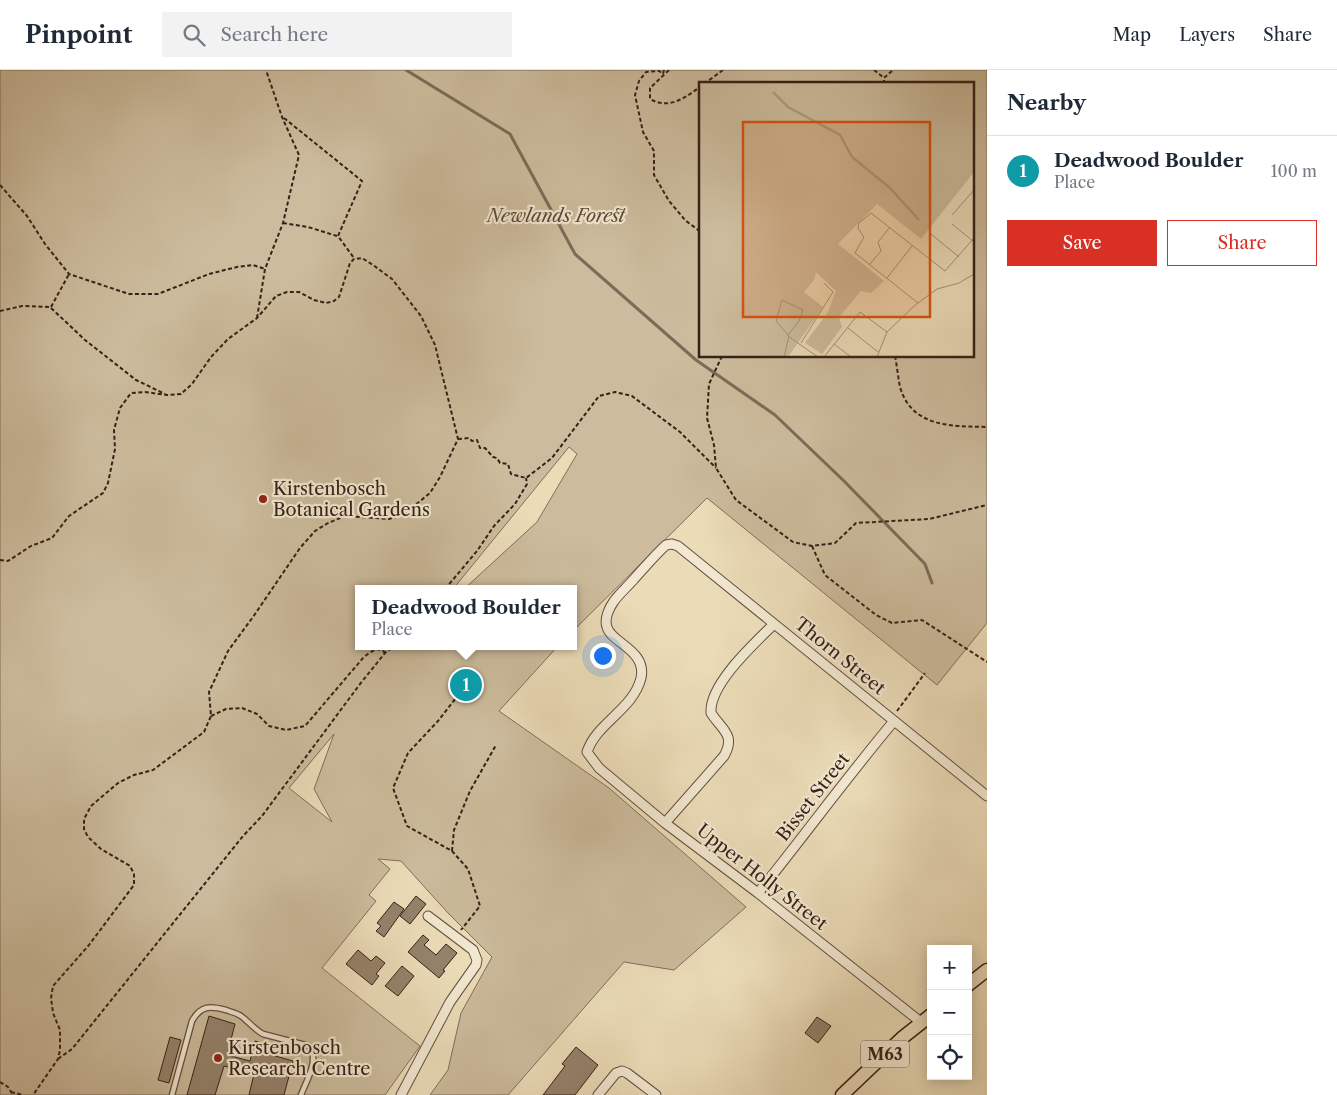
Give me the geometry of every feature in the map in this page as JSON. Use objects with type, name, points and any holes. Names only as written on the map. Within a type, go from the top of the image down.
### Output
[{"type":"main road","points":[[972,981],[987,970]]},
{"type":"main road","name":"M63","points":[[842,1095],[902,1038],[926,1019]]},
{"type":"street","name":"Thorn Street","points":[[587,752],[591,742],[598,733],[626,706],[638,686],[641,675],[639,663],[632,652],[608,630],[607,616],[613,602],[666,545],[672,544],[678,546],[987,796]]},
{"type":"street","points":[[665,823],[728,750],[728,735],[711,713],[712,701],[723,681],[740,658],[774,624]]},
{"type":"street","name":"Bisset Street","points":[[758,893],[892,720]]},
{"type":"street","name":"Upper Holly Street","points":[[587,752],[599,768],[665,823],[926,1019]]},
{"type":"street","points":[[402,1095],[450,1002],[476,965],[477,960],[473,950],[428,916]]},
{"type":"street","points":[[598,1095],[616,1073],[622,1071],[656,1095]]},
{"type":"lane","points":[[172,1095],[192,1021],[201,1010],[213,1006],[240,1015],[257,1031],[263,1034],[309,1046],[314,1058],[301,1095]]},
{"type":"path","points":[[257,318],[265,269],[283,223],[299,155],[282,116],[266,70]]},
{"type":"path","points":[[664,70],[650,88],[650,99],[658,104],[670,104],[681,100],[699,87]]},
{"type":"path","points":[[662,74],[669,70]]},
{"type":"path","points":[[707,82],[723,70]]},
{"type":"path","points":[[874,70],[884,78]]},
{"type":"path","points":[[884,82],[884,78],[893,70]]},
{"type":"path","points":[[662,74],[660,71],[646,72],[639,81],[636,95],[643,132],[654,152],[654,175],[669,201],[686,221],[699,231]]},
{"type":"path","points":[[282,116],[362,181],[338,236]]},
{"type":"path","points":[[0,185],[27,216],[44,244],[69,274],[130,294],[158,294],[222,270],[253,265],[265,269]]},
{"type":"path","points":[[283,223],[338,236],[354,259]]},
{"type":"path","points":[[0,560],[8,561],[31,546],[52,538],[69,516],[103,493],[108,483],[115,449],[114,430],[120,408],[131,393],[181,394],[192,384],[211,357],[228,339],[257,318],[276,296],[287,292],[298,292],[326,303],[334,301],[340,297],[350,263],[354,259],[362,258],[392,279],[421,316],[435,345],[458,439],[440,477],[430,493],[403,515],[389,519],[345,516],[328,523],[316,531],[300,548],[228,651],[209,692],[211,716],[204,732],[153,770],[134,775],[118,783],[91,806],[84,819],[84,829],[88,837],[101,848],[130,866],[134,874],[134,885],[89,945],[53,986],[51,998],[53,1013],[60,1030],[58,1059]]},
{"type":"path","points":[[50,307],[69,274]]},
{"type":"path","points":[[0,311],[22,306],[50,307],[85,340],[136,380],[168,395]]},
{"type":"path","points":[[716,468],[714,445],[707,418],[709,384],[721,358]]},
{"type":"path","points":[[895,358],[900,388],[911,410],[930,422],[956,427],[987,428]]},
{"type":"path","points":[[526,478],[552,458],[600,396],[615,392],[632,396],[680,432],[716,468],[736,500],[793,542],[812,546],[835,542],[856,523],[929,519],[987,505]]},
{"type":"path","points":[[458,439],[469,438],[472,441],[477,440],[480,448],[486,448],[500,463],[508,464],[511,474],[526,478]]},
{"type":"path","points":[[447,585],[477,551],[494,526],[515,504],[527,484],[526,478]]},
{"type":"path","points":[[812,546],[825,575],[876,615],[892,623],[922,620],[987,662]]},
{"type":"path","points":[[211,716],[226,709],[242,708],[258,714],[269,726],[286,730],[305,726],[363,658],[374,650]]},
{"type":"path","points":[[379,650],[386,653]]},
{"type":"path","points":[[33,1095],[58,1059],[72,1049],[243,836],[262,816],[360,684],[389,650]]},
{"type":"path","points":[[892,720],[925,673]]},
{"type":"path","points":[[456,936],[480,906],[468,869],[452,851],[406,826],[393,788],[408,753],[438,721],[459,694]]},
{"type":"path","points":[[452,851],[454,830],[470,791],[496,746]]},
{"type":"path","points":[[0,1082],[13,1095]]},
{"type":"path","points":[[11,1092],[23,1095]]},
{"type":"green space","name":"Newlands Forest","points":[[0,70],[987,70],[987,623],[937,685],[707,498],[577,627],[577,585],[468,585],[537,522],[577,454],[569,447],[456,585],[355,585],[355,650],[554,650],[499,711],[609,788],[746,907],[674,970],[624,962],[508,1095],[430,1095],[448,1070],[461,1013],[492,957],[448,913],[401,861],[378,859],[390,869],[369,895],[376,901],[322,968],[420,1046],[385,1095],[0,1095]],"holes":[[[334,734],[314,789],[332,822],[289,788]]]},
{"type":"building","points":[[416,896],[426,904],[410,924],[400,916]]},
{"type":"building","points":[[394,902],[404,909],[384,937],[376,931],[381,926],[377,923]]},
{"type":"building","points":[[423,935],[429,940],[424,945],[436,955],[446,944],[457,953],[439,978],[408,952]]},
{"type":"building","points":[[358,950],[371,961],[376,956],[385,963],[376,974],[379,976],[372,985],[346,964]]},
{"type":"building","points":[[402,966],[414,976],[398,996],[385,986]]},
{"type":"building","name":"Kirstenbosch Research Centre","points":[[209,1016],[235,1024],[227,1055],[250,1061],[255,1041],[275,1047],[272,1055],[293,1061],[284,1095],[249,1095],[254,1074],[224,1066],[215,1095],[187,1095]]},
{"type":"building","points":[[817,1017],[831,1026],[818,1043],[805,1033]]},
{"type":"building","points":[[170,1037],[181,1040],[169,1083],[158,1080]]},
{"type":"building","points":[[576,1047],[598,1065],[575,1095],[543,1095],[565,1066],[562,1064]]},
{"type":"waterway","points":[[406,70],[510,134],[575,254],[696,360],[775,415],[844,481],[925,564],[932,583]]},
{"type":"place","name":"Kirstenbosch Botanical Gardens","points":[[263,499]]},
{"type":"place","name":"Deadwood Boulder","points":[[466,685]]},
{"type":"place","name":"Kirstenbosch Research Centre","points":[[218,1058]]}]
